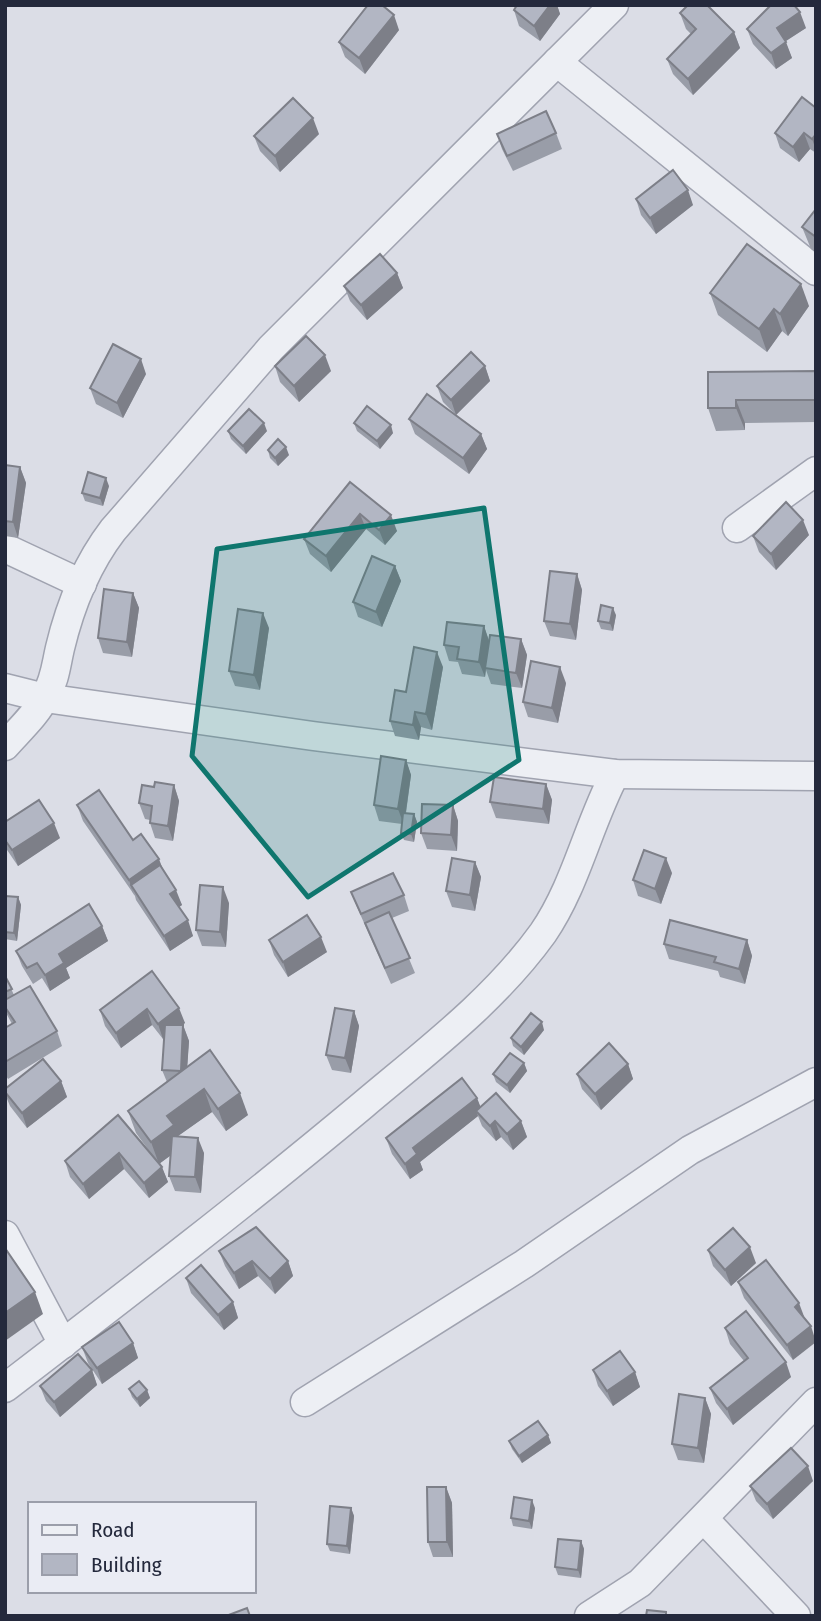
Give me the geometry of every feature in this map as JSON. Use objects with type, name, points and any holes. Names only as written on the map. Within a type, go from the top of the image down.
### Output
[{"type":"street","points":[[5,746],[45,698],[54,679],[60,647],[82,584],[97,552],[113,530],[271,348],[614,5]]},
{"type":"street","points":[[557,62],[816,271]]},
{"type":"street","points":[[737,528],[816,471]]},
{"type":"street","points":[[5,548],[82,584]]},
{"type":"street","points":[[5,688],[45,698],[313,736],[615,774],[816,776]]},
{"type":"street","points":[[5,1388],[232,1215],[468,1017],[510,976],[544,931],[566,890],[615,774]]},
{"type":"street","points":[[305,1402],[524,1264],[690,1150],[816,1082]]},
{"type":"street","points":[[5,1235],[63,1344]]},
{"type":"street","points":[[618,1616],[640,1583],[816,1402]]},
{"type":"street","points":[[704,1519],[796,1616]]},
{"type":"street","points":[[589,1616],[640,1583]]},
{"type":"highlighted area","points":[[484,508],[519,760],[308,897],[192,756],[217,549]]},
{"type":"building","points":[[368,5],[382,5],[394,15],[359,58],[339,42]]},
{"type":"building","points":[[517,5],[550,5],[534,26],[514,10]]},
{"type":"building","points":[[688,5],[707,5],[734,32],[688,79],[667,59],[696,29],[680,13]]},
{"type":"building","points":[[771,5],[794,5],[800,12],[777,28],[786,42],[771,53],[747,29]]},
{"type":"building","points":[[802,97],[816,108],[816,134],[812,139],[804,133],[793,147],[775,133]]},
{"type":"building","points":[[293,98],[313,118],[275,156],[254,136]]},
{"type":"building","points":[[546,111],[556,133],[507,156],[497,134]]},
{"type":"building","points":[[673,170],[688,190],[650,218],[636,199]]},
{"type":"building","points":[[816,209],[816,237],[802,227]]},
{"type":"building","points":[[747,244],[801,284],[780,314],[774,309],[759,329],[710,293]]},
{"type":"building","points":[[380,254],[397,273],[361,305],[344,286]]},
{"type":"building","points":[[306,336],[325,355],[294,386],[275,366]]},
{"type":"building","points":[[113,344],[141,359],[117,403],[90,388]]},
{"type":"building","points":[[471,352],[485,366],[451,400],[437,386]]},
{"type":"building","points":[[816,371],[816,400],[736,400],[736,408],[708,408],[708,372]]},
{"type":"building","points":[[427,394],[481,434],[463,458],[409,419]]},
{"type":"building","points":[[367,406],[391,425],[377,441],[354,423]]},
{"type":"building","points":[[249,409],[264,423],[243,446],[228,431]]},
{"type":"building","points":[[278,439],[286,447],[275,458],[268,450]]},
{"type":"building","points":[[5,465],[20,467],[13,522],[5,521]]},
{"type":"building","points":[[88,472],[106,478],[100,498],[82,493]]},
{"type":"building","points":[[350,482],[391,515],[379,530],[360,514],[326,556],[304,539]]},
{"type":"building","points":[[786,502],[803,520],[771,554],[753,536]]},
{"type":"building","points":[[372,556],[395,566],[376,612],[353,602]]},
{"type":"building","points":[[550,571],[577,574],[570,624],[544,621]]},
{"type":"building","points":[[104,589],[133,593],[127,642],[98,638]]},
{"type":"building","points":[[601,605],[613,608],[610,623],[598,621]]},
{"type":"building","points":[[238,609],[263,613],[254,675],[229,671]]},
{"type":"building","points":[[447,622],[484,626],[479,662],[457,659],[459,647],[444,645]]},
{"type":"building","points":[[490,635],[521,639],[516,673],[485,668]]},
{"type":"building","points":[[414,647],[437,652],[426,714],[415,712],[413,725],[390,721],[395,690],[406,692]]},
{"type":"building","points":[[531,661],[560,667],[552,708],[523,702]]},
{"type":"building","points":[[381,756],[406,760],[398,809],[374,805]]},
{"type":"building","points":[[494,777],[546,784],[543,809],[490,802]]},
{"type":"building","points":[[155,782],[174,785],[168,826],[150,823],[152,806],[139,803],[142,785],[154,787]]},
{"type":"building","points":[[99,790],[133,840],[141,834],[159,859],[129,880],[77,805]]},
{"type":"building","points":[[39,800],[54,823],[12,850],[5,840],[5,822]]},
{"type":"building","points":[[422,804],[453,805],[451,835],[421,833]]},
{"type":"building","points":[[403,813],[414,814],[411,834],[401,833]]},
{"type":"building","points":[[644,850],[666,858],[655,889],[633,880]]},
{"type":"building","points":[[452,858],[475,862],[470,895],[446,891]]},
{"type":"building","points":[[160,865],[176,890],[170,894],[188,920],[164,936],[131,885]]},
{"type":"building","points":[[393,873],[404,895],[361,914],[351,892]]},
{"type":"building","points":[[200,885],[223,887],[220,932],[196,930]]},
{"type":"building","points":[[5,896],[18,897],[14,933],[5,932]]},
{"type":"building","points":[[89,904],[102,926],[59,954],[64,963],[45,975],[37,963],[27,968],[16,951]]},
{"type":"building","points":[[389,912],[410,958],[385,968],[365,923]]},
{"type":"building","points":[[307,915],[321,937],[283,962],[269,940]]},
{"type":"building","points":[[670,920],[747,940],[739,969],[714,962],[716,957],[664,944]]},
{"type":"building","points":[[152,971],[179,1008],[158,1024],[147,1009],[116,1033],[100,1010]]},
{"type":"building","points":[[5,976],[12,989],[5,992]]},
{"type":"building","points":[[30,986],[57,1031],[5,1062],[5,1028],[15,1022],[5,1007],[5,1000]]},
{"type":"building","points":[[335,1008],[354,1011],[345,1058],[326,1055]]},
{"type":"building","points":[[531,1013],[542,1022],[521,1047],[511,1038]]},
{"type":"building","points":[[165,1025],[183,1025],[181,1071],[162,1070]]},
{"type":"building","points":[[609,1043],[628,1064],[595,1094],[577,1074]]},
{"type":"building","points":[[210,1050],[240,1093],[218,1109],[204,1089],[167,1116],[174,1125],[151,1142],[128,1111]]},
{"type":"building","points":[[510,1053],[524,1063],[507,1085],[493,1074]]},
{"type":"building","points":[[43,1059],[61,1081],[22,1113],[5,1089]]},
{"type":"building","points":[[462,1078],[477,1098],[413,1148],[417,1154],[405,1164],[386,1138]]},
{"type":"building","points":[[496,1093],[521,1121],[507,1134],[495,1121],[490,1126],[476,1111]]},
{"type":"building","points":[[118,1115],[162,1167],[144,1183],[119,1153],[83,1184],[65,1161]]},
{"type":"building","points":[[172,1136],[198,1138],[195,1177],[169,1176]]},
{"type":"building","points":[[256,1227],[288,1261],[270,1279],[252,1261],[234,1273],[219,1251]]},
{"type":"building","points":[[733,1228],[750,1247],[725,1270],[708,1250]]},
{"type":"building","points":[[5,1248],[35,1292],[5,1313]]},
{"type":"building","points":[[766,1260],[799,1303],[795,1307],[811,1326],[787,1345],[738,1282]]},
{"type":"building","points":[[201,1265],[233,1302],[218,1315],[186,1278]]},
{"type":"building","points":[[746,1311],[786,1362],[727,1409],[710,1388],[748,1358],[725,1328]]},
{"type":"building","points":[[119,1322],[133,1343],[97,1368],[82,1347]]},
{"type":"building","points":[[620,1351],[635,1372],[607,1391],[593,1370]]},
{"type":"building","points":[[78,1354],[92,1370],[54,1402],[40,1386]]},
{"type":"building","points":[[139,1381],[147,1390],[137,1399],[129,1389]]},
{"type":"building","points":[[679,1394],[705,1398],[698,1448],[672,1444]]},
{"type":"building","points":[[538,1421],[548,1435],[519,1456],[509,1441]]},
{"type":"building","points":[[791,1448],[808,1466],[767,1504],[750,1486]]},
{"type":"building","points":[[427,1487],[446,1487],[447,1542],[428,1542]]},
{"type":"building","points":[[514,1497],[532,1500],[529,1521],[511,1518]]},
{"type":"building","points":[[330,1506],[351,1508],[347,1546],[327,1544]]},
{"type":"building","points":[[558,1539],[581,1541],[578,1570],[555,1567]]},
{"type":"building","points":[[247,1608],[250,1616],[226,1616]]},
{"type":"building","points":[[647,1610],[666,1612],[666,1616],[646,1616]]}]
